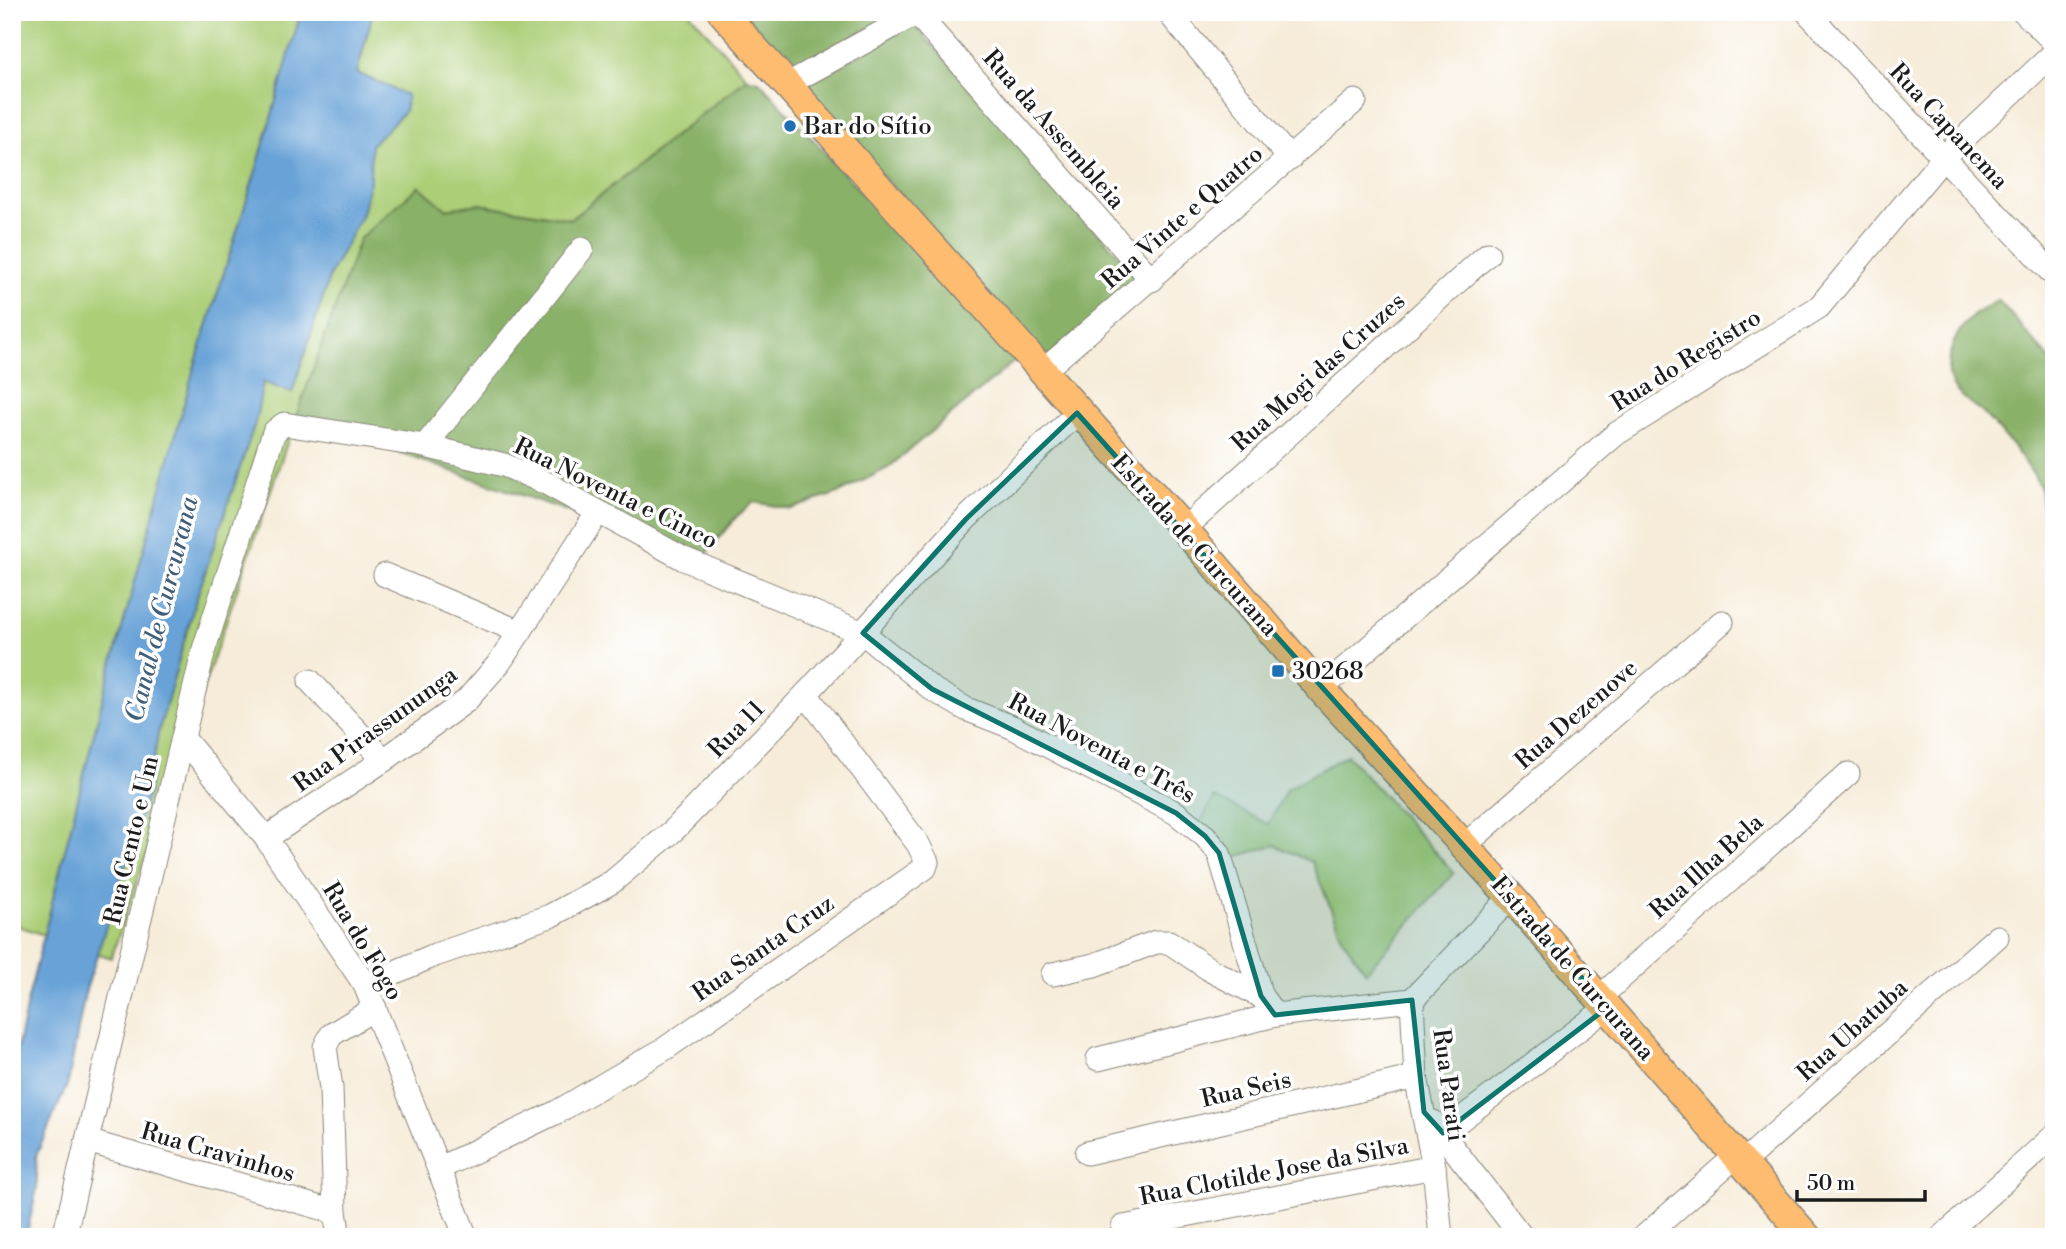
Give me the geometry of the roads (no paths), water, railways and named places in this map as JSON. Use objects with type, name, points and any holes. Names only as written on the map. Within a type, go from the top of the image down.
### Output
[{"type":"main road","name":"Estrada de Curcurana","points":[[722,12],[1077,413],[1184,529],[1321,689],[1465,845],[1604,1002],[1801,1235]]},
{"type":"street","points":[[1168,12],[1290,159]]},
{"type":"street","name":"Rua Capanema","points":[[1807,12],[2054,275]]},
{"type":"street","points":[[2024,12],[2054,42]]},
{"type":"street","points":[[786,85],[918,13]]},
{"type":"street","name":"Rua da Assembleia","points":[[918,13],[1152,280]]},
{"type":"street","name":"Rua do Registro","points":[[1321,689],[1616,435],[1819,307],[1943,158],[2054,53]]},
{"type":"street","name":"Rua Vinte e Quatro","points":[[1042,372],[1152,280],[1355,101]]},
{"type":"street","points":[[425,446],[582,249]]},
{"type":"street","name":"Rua Mogi das Cruzes","points":[[1184,529],[1488,254]]},
{"type":"street","name":"Rua 11","points":[[365,985],[435,955],[550,916],[612,882],[674,830],[806,694],[966,519],[1077,413]]},
{"type":"street","name":"Rua Noventa e Cinco","points":[[284,424],[425,446],[504,464],[546,482],[684,559],[758,588]]},
{"type":"street","name":"Rua Cento e Um","points":[[64,1237],[208,636],[274,432],[284,424]]},
{"type":"street","name":"Rua Pirassununga","points":[[266,838],[384,760],[466,701],[500,662],[598,512]]},
{"type":"street","points":[[385,575],[520,632]]},
{"type":"street","name":"Rua Noventa e Três","points":[[758,588],[863,633],[932,689],[1176,813],[1205,836],[1219,853],[1261,996],[1275,1015]]},
{"type":"street","name":"Rua Dezenove","points":[[1465,845],[1722,622]]},
{"type":"street","points":[[310,681],[384,760]]},
{"type":"street","name":"Rua Santa Cruz","points":[[440,1168],[557,1112],[666,1048],[925,868],[927,862],[918,844],[806,694]]},
{"type":"street","name":"Rua do Fogo","points":[[183,738],[266,838],[365,985],[466,1237]]},
{"type":"street","name":"Rua Ilha Bela","points":[[1443,1133],[1604,1002],[1848,775]]},
{"type":"street","name":"Rua Parati","points":[[1441,1237],[1434,1167],[1416,1077],[1412,1000],[1511,897]]},
{"type":"street","name":"Rua Ubatuba","points":[[1644,1237],[1997,937]]},
{"type":"street","points":[[1053,974],[1094,965],[1156,942],[1169,942],[1212,971],[1261,996]]},
{"type":"street","points":[[1098,1059],[1275,1015],[1412,1000]]},
{"type":"street","points":[[339,1237],[335,1212],[331,1088],[325,1047],[331,1035],[375,1008]]},
{"type":"street","name":"Rua Seis","points":[[1087,1153],[1416,1077]]},
{"type":"street","points":[[1424,1112],[1522,1237]]},
{"type":"street","points":[[1942,1237],[2054,1136]]},
{"type":"street","name":"Rua Cravinhos","points":[[87,1141],[335,1212]]},
{"type":"street","name":"Rua Clotilde Jose da Silva","points":[[1123,1227],[1434,1167]]},
{"type":"water","name":"Canal de Curcurana","points":[[301,12],[373,12],[357,73],[407,95],[405,111],[371,145],[370,181],[362,214],[330,275],[292,393],[263,382],[256,420],[195,603],[158,734],[149,790],[85,993],[68,1083],[36,1156],[37,1188],[26,1237],[12,1237],[12,1072],[28,999],[103,697],[194,368],[258,164]]},
{"type":"place","name":"Bar do Sítio","points":[[790,126]]},
{"type":"place","name":"30268","points":[[1278,671]]}]
